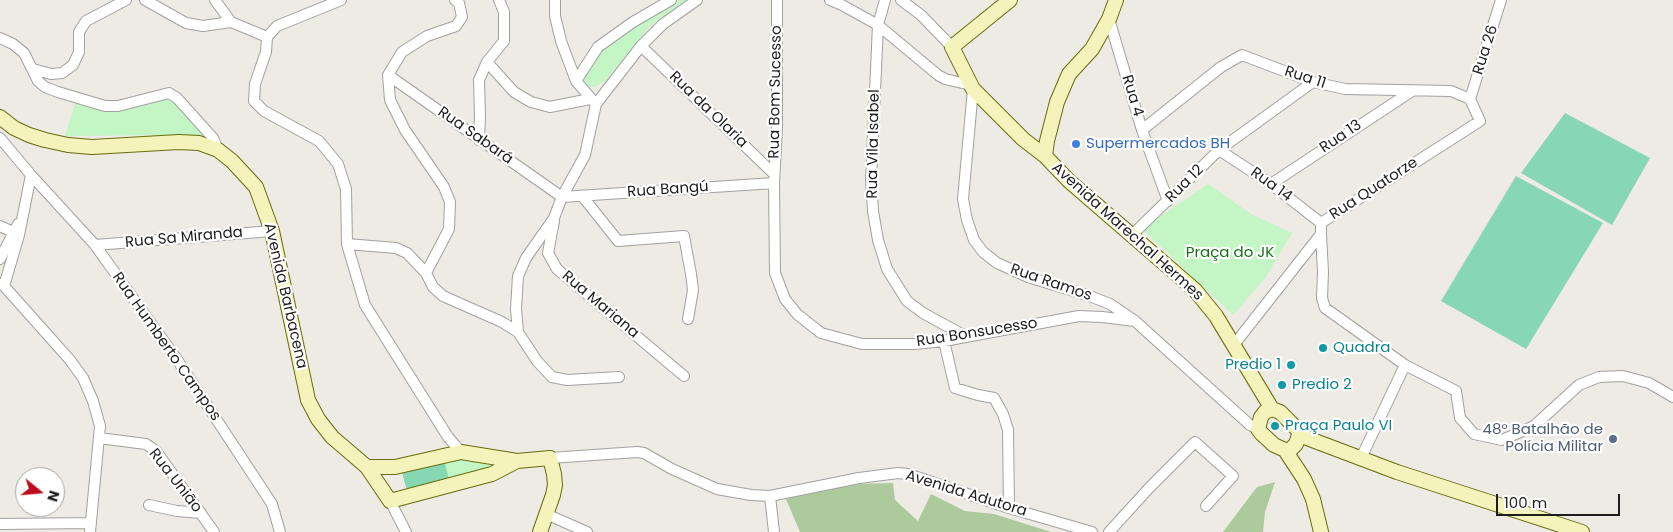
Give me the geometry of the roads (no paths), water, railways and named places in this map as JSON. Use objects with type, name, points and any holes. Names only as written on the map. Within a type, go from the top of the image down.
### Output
[{"type":"street","points":[[33,69],[51,74],[62,73],[73,65],[79,52],[79,32],[86,21],[126,0]]},
{"type":"street","points":[[145,0],[186,23],[203,26],[231,22],[267,37]]},
{"type":"street","points":[[215,0],[231,22]]},
{"type":"street","points":[[341,0],[277,26],[267,37],[266,52],[255,84],[254,101],[264,111],[319,141],[338,164],[346,189],[347,244],[365,305],[448,437],[461,452],[395,467],[367,467]]},
{"type":"street","points":[[426,273],[449,229],[450,202],[444,187],[405,130],[390,100],[388,75],[402,52],[427,36],[456,26],[462,17],[459,4],[455,0]]},
{"type":"street","points":[[479,140],[479,80],[488,62],[504,41],[504,12],[499,0]]},
{"type":"street","points":[[555,0],[561,41],[576,81],[593,101]]},
{"type":"street","points":[[576,81],[598,48],[633,22],[671,0]]},
{"type":"street","points":[[518,332],[516,310],[518,276],[526,258],[554,218],[562,197],[584,155],[593,101],[663,24],[697,0]]},
{"type":"street","name":"Rua Bom Sucesso","points":[[774,179],[777,128],[777,0]]},
{"type":"street","points":[[830,0],[842,4],[878,24],[938,75],[972,87]]},
{"type":"street","name":"Rua Vila Isabel","points":[[885,0],[878,24],[871,180],[873,211],[878,240],[887,269],[907,300],[922,313],[967,337]]},
{"type":"street","points":[[901,0],[921,15],[952,47],[1009,0]]},
{"type":"street","points":[[1105,0],[1106,24]]},
{"type":"street","points":[[1045,156],[1046,141],[1057,102],[1069,74],[1092,49],[1106,24],[1116,0]]},
{"type":"street","name":"Rua 26","points":[[1470,99],[1502,0]]},
{"type":"street","name":"Rua 4","points":[[1106,24],[1168,201]]},
{"type":"street","points":[[0,38],[13,44],[24,53],[38,81],[46,87],[105,106],[118,106],[169,93],[177,98],[213,138],[218,150]]},
{"type":"street","name":"Rua da Olaria","points":[[641,46],[774,179]]},
{"type":"street","name":"Avenida Marechal Hermes","points":[[952,47],[972,87],[1023,139],[1045,156],[1131,236],[1195,290],[1216,316],[1272,409]]},
{"type":"street","name":"Rua 11","points":[[1142,130],[1221,67],[1242,55],[1313,82],[1345,89],[1451,90],[1470,99]]},
{"type":"street","points":[[488,62],[514,92],[531,102],[550,107],[593,101]]},
{"type":"street","name":"Rua Sabará","points":[[388,75],[562,197]]},
{"type":"street","name":"Rua 12","points":[[1131,236],[1219,150],[1313,82]]},
{"type":"street","name":"Rua Ramos","points":[[972,87],[963,199],[966,220],[974,240],[983,252],[997,263],[1028,278],[1087,295],[1110,304],[1135,321]]},
{"type":"street","name":"Rua 13","points":[[1271,184],[1413,91]]},
{"type":"street","name":"Rua Quatorze","points":[[1233,346],[1321,234],[1321,223],[1480,121],[1470,99]]},
{"type":"street","name":"Avenida Barbacena","points":[[0,117],[14,128],[28,135],[68,145],[199,143],[218,150],[232,161],[256,187],[272,231],[308,400],[318,419],[332,437],[367,467],[390,501],[406,532]]},
{"type":"street","points":[[1023,139],[1037,136],[1051,127]]},
{"type":"street","name":"Rua Humberto Campos","points":[[0,138],[31,176],[95,245],[178,361],[272,504],[280,532]]},
{"type":"street","name":"Rua 14","points":[[1219,150],[1271,184],[1321,223]]},
{"type":"street","points":[[0,524],[91,528],[100,426],[93,400],[83,378],[70,360],[2,285],[22,217],[31,176]]},
{"type":"street","name":"Rua Bangú","points":[[562,197],[774,179]]},
{"type":"street","name":"Rua Bonsucesso","points":[[774,179],[775,273],[786,299],[797,314],[821,333],[862,344],[914,344],[967,337],[1079,316],[1135,321]]},
{"type":"street","points":[[583,196],[618,241],[684,236],[693,290],[688,320]]},
{"type":"street","name":"Rua Mariana","points":[[554,218],[548,253],[557,269],[684,376]]},
{"type":"street","points":[[0,226],[16,234]]},
{"type":"street","name":"Rua Sa Miranda","points":[[95,245],[272,231]]},
{"type":"street","points":[[0,259],[16,234]]},
{"type":"street","points":[[1321,234],[1322,298],[1325,308],[1405,365],[1456,391],[1460,418],[1474,434],[1502,440],[1534,426],[1579,385],[1599,377],[1623,376],[1649,383],[1673,397]]},
{"type":"street","points":[[347,244],[396,248],[407,253],[426,273],[433,287],[443,296],[502,322],[518,332],[537,361],[552,377],[567,380],[619,377]]},
{"type":"street","points":[[1135,321],[1243,419],[1250,425],[1258,428],[1274,446],[1290,450],[1293,448],[1299,435],[1296,427],[1287,418],[1280,412],[1272,409],[1265,412],[1261,417],[1258,428]]},
{"type":"street","points":[[944,340],[955,388],[994,398],[1003,414],[1008,430],[1009,508]]},
{"type":"street","points":[[1361,458],[1405,365]]},
{"type":"street","points":[[1299,435],[1397,472],[1582,532]]},
{"type":"street","name":"Rua União","points":[[99,438],[146,444],[156,451],[214,532]]},
{"type":"street","points":[[1109,532],[1195,442],[1233,476],[1206,506]]},
{"type":"street","points":[[1285,450],[1304,479],[1313,499],[1321,532]]},
{"type":"street","name":"Avenida Adutora","points":[[461,452],[517,462],[637,452],[644,453],[672,469],[717,488],[751,495],[770,496],[859,478],[898,473],[908,474],[1009,508],[1092,532]]},
{"type":"street","points":[[540,532],[555,485],[550,458]]},
{"type":"street","points":[[390,501],[492,474],[517,462]]},
{"type":"street","points":[[770,496],[774,532]]},
{"type":"street","points":[[149,505],[177,511],[201,513]]},
{"type":"street","points":[[546,514],[587,532]]},
{"type":"place","name":"Supermercados BH","points":[[1076,144]]},
{"type":"place","name":"Quadra","points":[[1323,348]]},
{"type":"place","name":"Predio 1","points":[[1291,365]]},
{"type":"place","name":"Predio 2","points":[[1282,385]]},
{"type":"place","name":"Praça Paulo VI","points":[[1275,426]]},
{"type":"place","name":"48° Batalhão de Polícia Militar","points":[[1613,439]]},
{"type":"park label","name":"Praça do JK","points":[[1230,253]]}]
